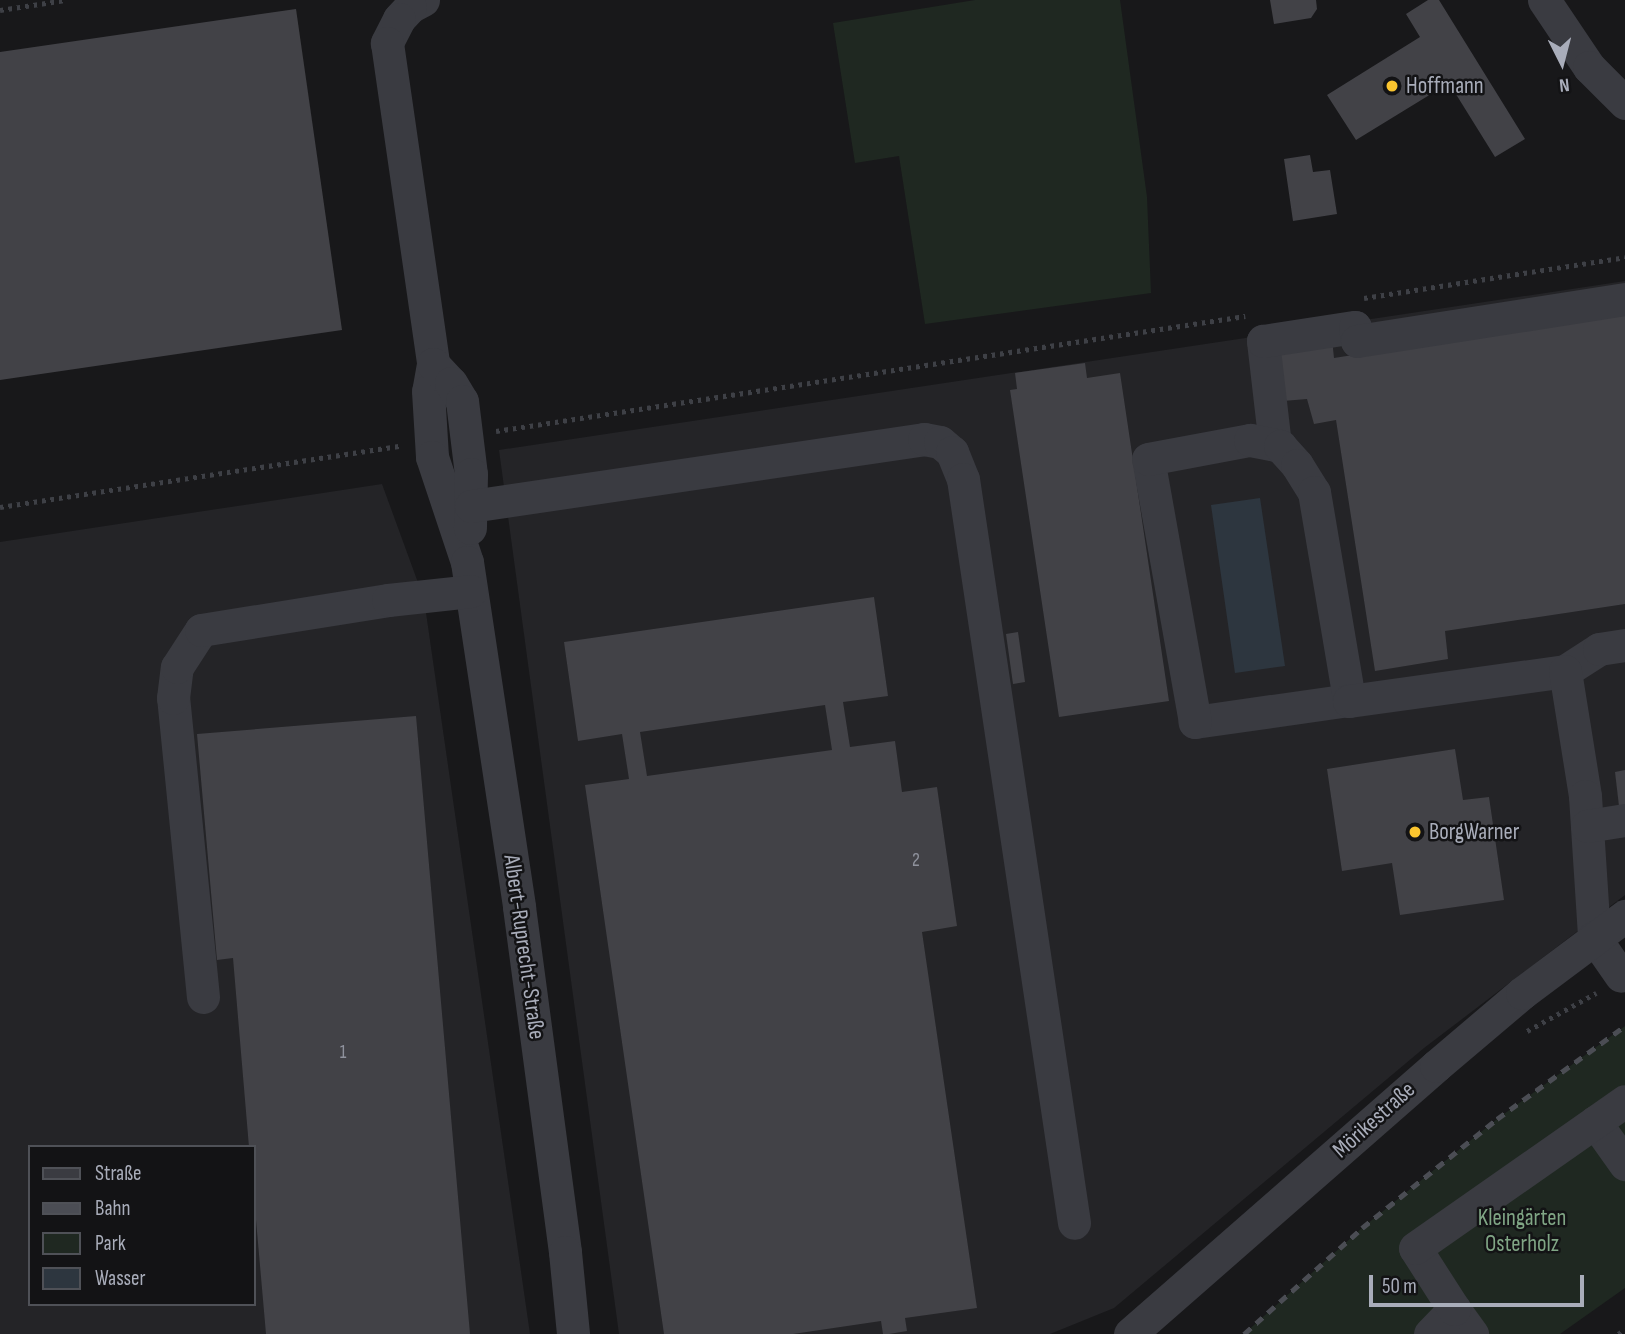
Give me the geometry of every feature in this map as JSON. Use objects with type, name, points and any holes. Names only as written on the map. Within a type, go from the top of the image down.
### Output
[{"type":"street","points":[[1544,0],[1589,67],[1625,103]]},
{"type":"street","points":[[403,6],[387,43],[388,64],[433,364],[428,391],[430,441],[444,501],[469,576]]},
{"type":"street","points":[[1275,445],[1263,341],[1355,327],[1357,341],[1625,299]]},
{"type":"street","points":[[433,364],[451,383],[462,401],[468,435],[471,506],[469,576]]},
{"type":"street","points":[[471,506],[924,439],[940,442],[951,452],[959,464],[962,479],[1074,1223]]},
{"type":"street","points":[[1349,700],[1314,492],[1297,465],[1280,446],[1250,440],[1148,459],[1195,722],[1565,671],[1599,649],[1625,645]]},
{"type":"street","points":[[203,997],[173,698],[177,667],[201,630],[388,600],[469,576]]},
{"type":"street","name":"Albert-Ruprecht-Straße","points":[[469,576],[519,907],[565,1252],[573,1334]]},
{"type":"street","points":[[1565,671],[1587,826],[1594,937],[1621,976]]},
{"type":"street","points":[[1587,826],[1625,820]]},
{"type":"street","name":"Mörikestraße","points":[[1130,1334],[1436,1066],[1594,937],[1625,916]]},
{"type":"street","points":[[1430,1334],[1463,1322],[1416,1248],[1625,1101]]},
{"type":"street","points":[[1595,1122],[1625,1164]]},
{"type":"path","points":[[0,10],[65,0]]},
{"type":"path","points":[[1351,300],[1625,257]]},
{"type":"path","points":[[468,435],[1255,314]]},
{"type":"path","points":[[0,507],[430,441]]},
{"type":"path","points":[[1618,1334],[1625,1330]]},
{"type":"shaded area","points":[[1625,281],[1625,895],[1424,1048],[1114,1308],[1050,1334],[619,1334],[499,450]]},
{"type":"shaded area","points":[[382,484],[424,599],[530,1334],[0,1334],[0,542]]},
{"type":"green space","points":[[975,0],[1120,0],[1147,197],[1151,293],[925,324],[899,156],[855,163],[833,23]]},
{"type":"green space","name":"Kleingärten Osterholz","points":[[1625,1026],[1625,1288],[1560,1334],[1244,1334],[1362,1228],[1497,1119]]},
{"type":"water","points":[[1260,498],[1285,666],[1235,673],[1211,505]]},
{"type":"building","points":[[1270,0],[1316,0],[1317,9],[1311,18],[1274,24]]},
{"type":"building","points":[[1428,0],[1439,0],[1525,139],[1495,157],[1449,83],[1356,140],[1327,95],[1420,37],[1406,14]]},
{"type":"building","points":[[296,9],[342,330],[0,380],[0,52]]},
{"type":"building","points":[[1310,155],[1313,172],[1330,170],[1337,214],[1293,221],[1284,159]]},
{"type":"building","points":[[1625,312],[1625,604],[1445,631],[1448,659],[1375,671],[1336,420],[1314,424],[1307,399],[1283,401],[1273,348],[1332,339],[1334,358]]},
{"type":"building","points":[[1085,363],[1087,378],[1120,373],[1169,701],[1059,717],[1010,390],[1017,389],[1015,373]]},
{"type":"building","points":[[874,597],[888,696],[843,702],[850,747],[895,741],[902,792],[937,787],[957,926],[922,932],[977,1308],[905,1318],[907,1331],[889,1334],[883,1334],[881,1321],[793,1334],[664,1334],[585,785],[629,779],[622,734],[578,741],[564,642]],"holes":[[[825,705],[832,750],[647,776],[640,732]]]},
{"type":"building","points":[[1018,632],[1025,682],[1013,684],[1006,634]]},
{"type":"building","points":[[416,716],[470,1334],[266,1334],[256,1220],[256,1145],[249,1145],[233,958],[217,960],[197,734]]},
{"type":"building","name":"BorgWarner","points":[[1455,749],[1463,800],[1489,797],[1504,900],[1400,915],[1392,863],[1342,871],[1327,769]]},
{"type":"building","points":[[1625,770],[1625,805],[1619,806],[1615,772]]},
{"type":"railway","points":[[1244,1334],[1362,1228],[1497,1119],[1625,1026]]},
{"type":"place","name":"Hoffmann","points":[[1392,86]]},
{"type":"place","name":"BorgWarner","points":[[1415,832]]}]
